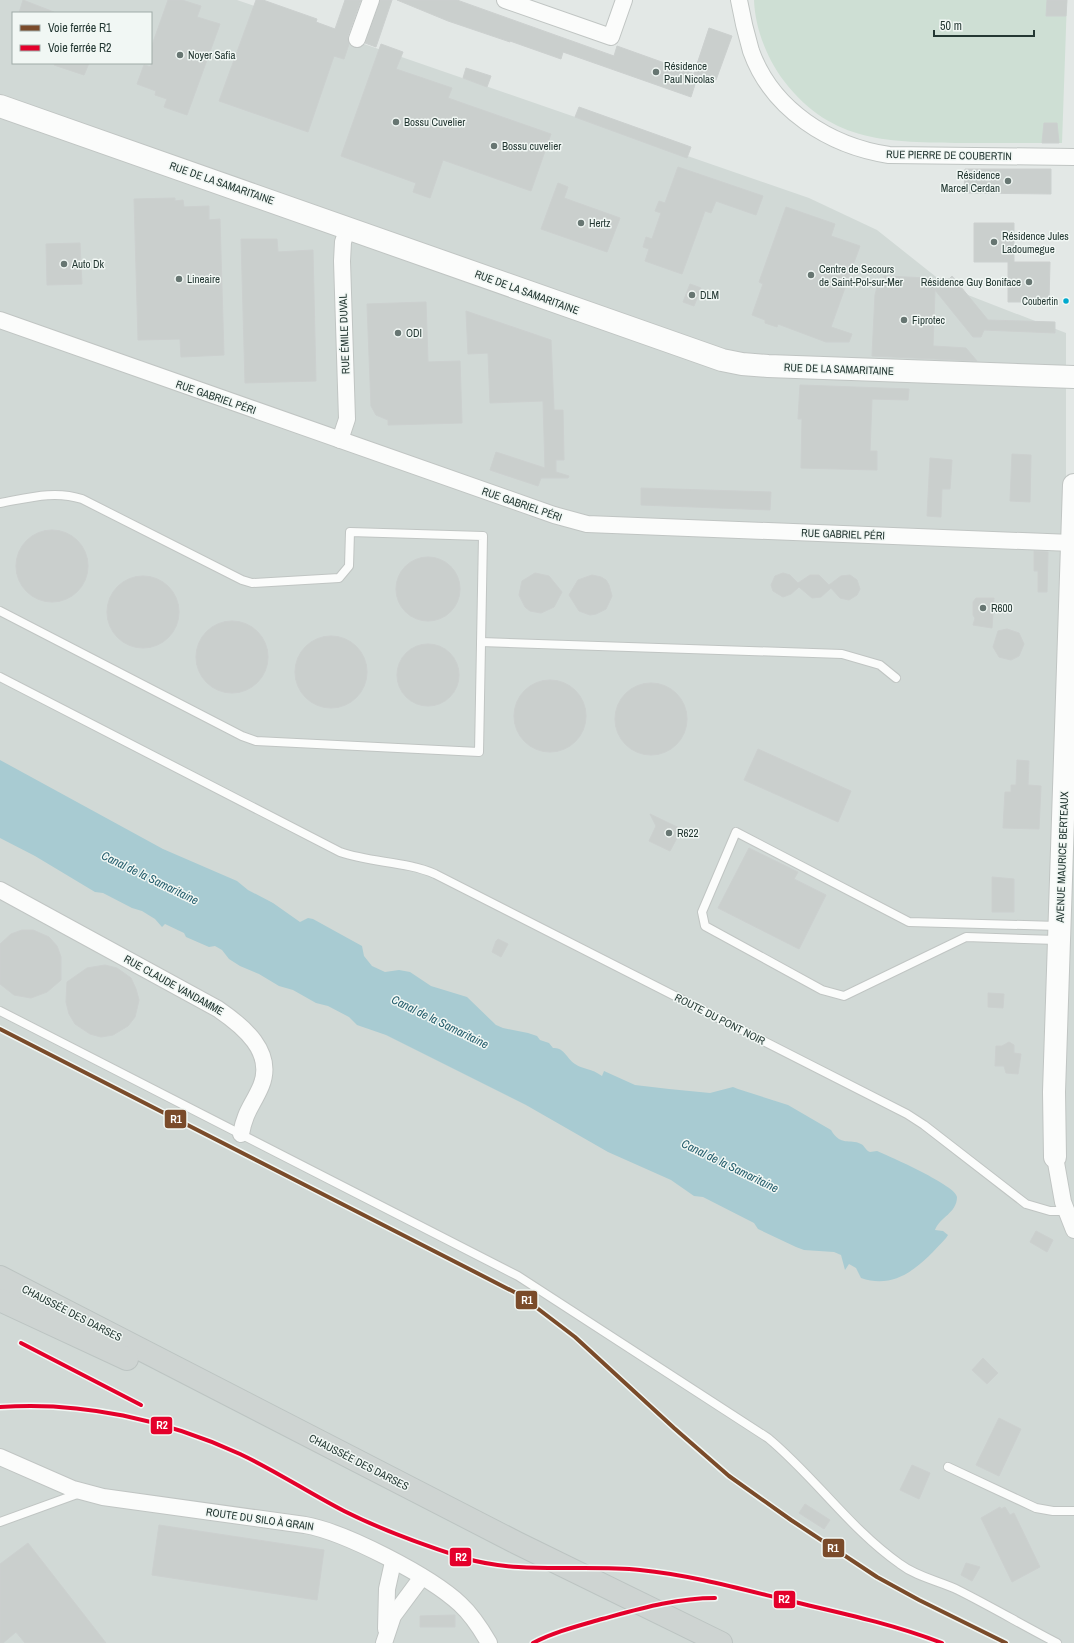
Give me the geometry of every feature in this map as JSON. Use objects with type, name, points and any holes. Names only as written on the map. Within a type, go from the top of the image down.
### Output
[{"type":"main road","name":"CHAUSSÉE DES DARSES","points":[[0,1277],[517,1543],[699,1641]]},
{"type":"main road","name":"CHAUSSÉE DES DARSES","points":[[0,1300],[136,1363],[493,1547],[699,1641]]},
{"type":"street","points":[[357,39],[371,0]]},
{"type":"street","points":[[505,0],[538,6],[611,37],[624,0]]},
{"type":"street","name":"RUE PIERRE DE COUBERTIN","points":[[739,0],[752,52],[770,84],[781,100],[797,115],[833,139],[862,150],[889,155],[1074,157]]},
{"type":"street","name":"RUE DE LA SAMARITAINE","points":[[0,106],[348,227],[700,354],[732,363],[768,366],[1074,377]]},
{"type":"street","name":"RUE ÉMILE DUVAL","points":[[340,440],[347,419],[342,254],[348,227]]},
{"type":"street","name":"RUE GABRIEL PÉRI","points":[[0,320],[554,515],[594,525],[1072,543]]},
{"type":"street","name":"AVENUE MAURICE BERTEAUX","points":[[1055,1157],[1054,1099],[1072,609],[1074,485]]},
{"type":"street","name":"RUE CLAUDE VANDAMME","points":[[0,890],[218,1009],[245,1030],[261,1053],[264,1074],[260,1087],[246,1114],[241,1134]]},
{"type":"street","points":[[1055,1157],[1059,1184],[1066,1211],[1074,1230]]},
{"type":"street","name":"ROUTE DU SILO À GRAIN","points":[[0,1457],[82,1492],[122,1500],[315,1526],[341,1536],[422,1577],[460,1604],[474,1618],[489,1643]]},
{"type":"street","points":[[385,1638],[386,1596],[393,1562]]},
{"type":"street","points":[[385,1638],[397,1610],[422,1577]]},
{"type":"lane","points":[[0,502],[55,494],[67,494],[82,499],[242,580],[252,583],[339,578],[349,566],[350,532],[483,536],[479,752],[267,743],[256,741],[242,736],[0,611]]},
{"type":"lane","points":[[481,642],[842,654],[880,665],[896,678]]},
{"type":"lane","name":"ROUTE DU PONT NOIR","points":[[0,678],[332,848],[356,857],[404,864],[435,874],[907,1114],[1026,1204],[1050,1211],[1066,1211]]},
{"type":"lane","points":[[736,832],[909,922],[1059,933],[966,937],[844,996],[822,990],[705,926],[702,912],[736,832]]},
{"type":"lane","points":[[0,1011],[540,1288],[768,1438],[787,1454],[857,1527],[900,1564],[912,1571],[960,1591],[1057,1643]]},
{"type":"lane","points":[[948,1467],[1036,1508],[1053,1511],[1074,1511]]},
{"type":"lane","points":[[0,1522],[82,1492]]},
{"type":"shaded area","points":[[0,0],[237,0],[809,198],[877,230],[950,288],[1066,333],[1066,508],[1074,509],[1074,1643],[0,1643]]},
{"type":"green space","points":[[754,0],[1067,0],[1062,143],[911,142],[887,140],[864,135],[843,128],[822,117],[803,102],[784,81],[772,63],[763,43],[759,32]]},
{"type":"water","name":"Canal de la Samaritaine","points":[[0,760],[163,849],[237,881],[248,890],[273,903],[300,922],[308,918],[313,919],[362,946],[364,956],[372,966],[385,972],[399,970],[410,972],[431,986],[467,997],[496,1025],[537,1036],[540,1040],[549,1043],[553,1048],[563,1051],[572,1062],[578,1066],[602,1076],[604,1071],[635,1085],[710,1093],[733,1087],[788,1105],[831,1130],[838,1139],[857,1142],[870,1152],[877,1151],[922,1172],[946,1186],[954,1192],[957,1197],[954,1207],[935,1230],[943,1231],[948,1235],[928,1257],[909,1272],[898,1278],[887,1281],[874,1281],[861,1278],[856,1268],[849,1264],[845,1270],[841,1255],[834,1252],[804,1250],[758,1229],[754,1223],[703,1197],[694,1196],[671,1180],[608,1152],[526,1105],[386,1035],[357,1025],[349,1017],[328,1006],[316,1003],[293,990],[279,986],[259,974],[240,966],[229,959],[222,950],[215,946],[209,947],[186,937],[184,933],[165,924],[162,927],[155,919],[142,911],[132,908],[103,893],[95,892],[35,856],[0,838]]},
{"type":"building","points":[[23,0],[54,12],[19,12]]},
{"type":"building","name":"Noyer Safia","points":[[168,0],[182,0],[201,6],[197,17],[220,24],[187,115],[164,107],[167,99],[155,95],[156,91],[137,84],[144,65],[151,67],[152,45]]},
{"type":"building","points":[[256,0],[263,0],[317,19],[316,22],[335,29],[345,0],[361,0],[348,36],[349,44],[344,59],[334,56],[308,132],[219,101]]},
{"type":"building","points":[[380,0],[392,0],[376,47],[365,43]]},
{"type":"building","points":[[397,0],[457,0],[614,56],[617,46],[698,75],[691,97],[563,52],[561,59],[448,21]]},
{"type":"building","points":[[1047,0],[1067,0],[1066,16],[1046,16]]},
{"type":"building","points":[[709,28],[732,36],[716,80],[694,73]]},
{"type":"building","points":[[381,44],[403,52],[396,69],[452,88],[448,98],[551,134],[531,191],[443,160],[430,198],[413,192],[416,183],[341,156]]},
{"type":"building","points":[[54,64],[89,64],[84,75]]},
{"type":"building","points":[[466,68],[491,76],[487,87],[463,78]]},
{"type":"building","points":[[579,107],[691,147],[687,158],[575,117]]},
{"type":"building","points":[[1044,123],[1057,123],[1059,143],[1042,143]]},
{"type":"building","points":[[678,167],[763,196],[756,215],[716,201],[711,213],[705,211],[682,274],[645,261],[649,249],[643,247],[646,237],[652,239],[661,213],[655,211],[659,201],[665,203]]},
{"type":"building","name":"Résidence Marcel Cerdan","points":[[965,169],[1051,169],[1051,194],[964,193]]},
{"type":"building","name":"Hertz","points":[[558,183],[568,187],[564,198],[620,218],[607,252],[541,229]]},
{"type":"building","name":"Lineaire","points":[[175,198],[175,201],[183,200],[184,207],[209,206],[209,220],[220,219],[224,355],[181,357],[180,339],[138,340],[134,199]]},
{"type":"building","points":[[786,207],[835,224],[831,236],[860,246],[831,327],[852,334],[849,342],[826,342],[778,324],[777,327],[765,323],[765,320],[752,315],[763,284],[759,282]]},
{"type":"building","points":[[974,223],[1014,223],[1014,262],[1050,262],[1049,302],[1008,302],[1008,262],[974,262]]},
{"type":"building","points":[[241,239],[277,239],[278,252],[313,250],[316,381],[245,383]]},
{"type":"building","name":"Auto Dk","points":[[80,243],[82,284],[47,285],[46,244]]},
{"type":"building","name":"Fiprotec","points":[[884,276],[949,279],[952,276],[988,320],[1055,322],[1055,333],[984,330],[981,337],[973,337],[935,290],[933,346],[966,348],[977,361],[872,356],[875,295],[878,283],[884,283]]},
{"type":"building","name":"DLM","points":[[690,284],[701,288],[694,306],[683,302]]},
{"type":"building","points":[[426,302],[428,362],[460,361],[462,423],[388,425],[388,420],[376,415],[371,406],[367,304]]},
{"type":"building","points":[[466,311],[551,340],[554,410],[563,410],[564,460],[556,460],[556,472],[569,476],[568,478],[541,478],[538,486],[490,470],[496,452],[545,468],[543,401],[490,403],[488,353],[468,354]]},
{"type":"building","points":[[800,385],[909,389],[908,400],[872,399],[870,451],[877,451],[877,470],[801,468],[802,419],[798,419]]},
{"type":"building","points":[[1012,454],[1031,455],[1030,502],[1010,501]]},
{"type":"building","points":[[930,458],[952,460],[950,489],[942,489],[941,517],[927,516]]},
{"type":"building","points":[[641,488],[771,492],[770,510],[641,505]]},
{"type":"building","points":[[45,530],[59,530],[66,532],[78,540],[86,552],[88,566],[86,580],[78,592],[66,600],[59,602],[45,602],[38,600],[26,592],[18,580],[16,573],[16,559],[18,552],[26,540],[38,532]]},
{"type":"building","points":[[1034,551],[1048,552],[1047,592],[1038,592],[1038,571],[1034,571]]},
{"type":"building","points":[[428,557],[440,559],[451,566],[458,577],[460,589],[458,601],[451,612],[440,619],[428,621],[416,619],[405,612],[398,601],[396,589],[398,577],[405,566],[416,559]]},
{"type":"building","points":[[535,573],[549,576],[562,592],[554,607],[541,613],[530,611],[525,607],[519,595],[522,581]]},
{"type":"building","points":[[783,573],[790,575],[798,583],[810,575],[819,575],[829,585],[841,576],[850,575],[857,580],[860,589],[857,595],[849,600],[840,598],[831,588],[821,597],[812,598],[799,587],[791,594],[783,597],[773,591],[771,585],[775,576]]},
{"type":"building","points":[[592,575],[606,580],[612,596],[606,609],[590,615],[579,611],[569,595],[578,580]]},
{"type":"building","points":[[136,576],[150,576],[157,578],[169,586],[177,598],[179,612],[177,626],[169,638],[157,646],[150,648],[136,648],[129,646],[117,638],[109,626],[107,619],[107,605],[109,598],[117,586],[129,578]]},
{"type":"building","name":"R600","points":[[976,598],[994,598],[992,628],[973,625],[975,618],[973,615],[973,602]]},
{"type":"building","points":[[225,621],[239,621],[246,623],[258,631],[266,643],[268,657],[266,671],[258,683],[246,691],[239,693],[225,693],[218,691],[206,683],[198,671],[196,664],[196,650],[198,643],[206,631],[218,623]]},
{"type":"building","points":[[1007,629],[1019,633],[1024,644],[1019,656],[1011,660],[999,657],[993,647],[998,631]]},
{"type":"building","points":[[331,636],[351,642],[361,652],[367,672],[361,692],[351,702],[331,708],[311,702],[301,692],[295,672],[301,652],[311,642]]},
{"type":"building","points":[[428,644],[440,646],[450,653],[457,663],[459,675],[457,687],[450,697],[440,704],[428,706],[416,704],[406,697],[399,687],[397,675],[399,663],[406,653],[416,646]]},
{"type":"building","points":[[550,680],[570,686],[580,696],[586,716],[580,736],[570,746],[550,752],[530,746],[520,736],[514,716],[520,696],[530,686]]},
{"type":"building","points":[[651,683],[671,689],[681,699],[687,719],[681,739],[671,749],[651,755],[631,749],[621,739],[615,719],[621,699],[631,689]]},
{"type":"building","points":[[758,749],[851,791],[838,822],[744,780]]},
{"type":"building","points":[[1017,760],[1029,761],[1028,785],[1041,786],[1039,829],[1003,828],[1005,792],[1011,792],[1011,785],[1016,785]]},
{"type":"building","name":"R622","points":[[650,814],[691,833],[678,836],[670,851],[649,841],[656,826]]},
{"type":"building","points":[[749,848],[798,872],[794,879],[826,895],[799,949],[718,908]]},
{"type":"building","points":[[992,877],[1014,879],[1014,912],[992,912]]},
{"type":"building","points":[[22,930],[33,930],[49,937],[57,946],[61,957],[61,980],[47,992],[31,998],[14,995],[0,984],[0,944],[11,934]]},
{"type":"building","points":[[498,939],[508,944],[501,957],[492,952]]},
{"type":"building","points":[[105,965],[117,968],[131,978],[139,1000],[135,1017],[128,1026],[113,1035],[101,1037],[90,1034],[75,1024],[69,1014],[66,1002],[67,982],[87,968]]},
{"type":"building","points":[[988,993],[1004,994],[1003,1008],[988,1007]]},
{"type":"building","points":[[1009,1042],[1014,1045],[1014,1053],[1021,1054],[1018,1074],[1006,1073],[1004,1066],[995,1066],[996,1046],[1002,1046]]},
{"type":"building","points":[[1036,1231],[1053,1240],[1047,1252],[1030,1242]]},
{"type":"building","points":[[983,1358],[998,1373],[987,1384],[972,1370]]},
{"type":"building","points":[[999,1418],[1021,1429],[999,1476],[976,1465]]},
{"type":"building","points":[[912,1465],[930,1473],[919,1499],[900,1490]]},
{"type":"building","points":[[805,1504],[830,1520],[824,1529],[799,1513]]},
{"type":"building","points":[[1000,1507],[1001,1509],[1005,1507],[1010,1515],[1014,1513],[1040,1567],[1012,1582],[981,1518]]},
{"type":"building","points":[[159,1525],[324,1550],[317,1600],[152,1575]]},
{"type":"building","points":[[28,1543],[106,1643],[25,1643],[16,1632],[3,1643],[0,1643],[0,1564]]},
{"type":"building","points":[[966,1563],[980,1567],[972,1581],[961,1575]]},
{"type":"building","points":[[455,1615],[455,1627],[420,1627],[420,1616]]},
{"type":"rail line","name":"R1","points":[[0,1029],[520,1295],[575,1337],[674,1428],[729,1476],[791,1520],[877,1577],[919,1600],[1006,1643]]},
{"type":"rail line","name":"R2","points":[[21,1343],[141,1405]]},
{"type":"rail line","name":"R2","points":[[0,1407],[62,1407],[92,1410],[183,1431],[240,1454],[344,1511],[373,1525],[464,1558],[486,1563],[530,1568],[618,1568],[678,1575],[867,1619],[942,1643]]},
{"type":"rail line","name":"R2","points":[[533,1643],[566,1630],[644,1608],[700,1598],[715,1598]]},
{"type":"place","name":"Noyer Safia","points":[[180,55]]},
{"type":"place","name":"Résidence Paul Nicolas","points":[[656,72]]},
{"type":"place","name":"Bossu Cuvelier","points":[[396,122]]},
{"type":"place","name":"Bossu cuvelier","points":[[494,146]]},
{"type":"place","name":"Résidence Marcel Cerdan","points":[[1008,181]]},
{"type":"place","name":"Hertz","points":[[581,223]]},
{"type":"place","name":"Résidence Jules Ladoumegue","points":[[994,242]]},
{"type":"place","name":"Auto Dk","points":[[64,264]]},
{"type":"place","name":"Centre de Secours de Saint-Pol-sur-Mer","points":[[811,275]]},
{"type":"place","name":"Lineaire","points":[[179,279]]},
{"type":"place","name":"Résidence Guy Boniface","points":[[1029,282]]},
{"type":"place","name":"DLM","points":[[692,295]]},
{"type":"place","name":"Coubertin","points":[[1066,301]]},
{"type":"place","name":"Fiprotec","points":[[904,320]]},
{"type":"place","name":"ODI","points":[[398,333]]},
{"type":"place","name":"R600","points":[[983,608]]},
{"type":"place","name":"R622","points":[[669,833]]}]
